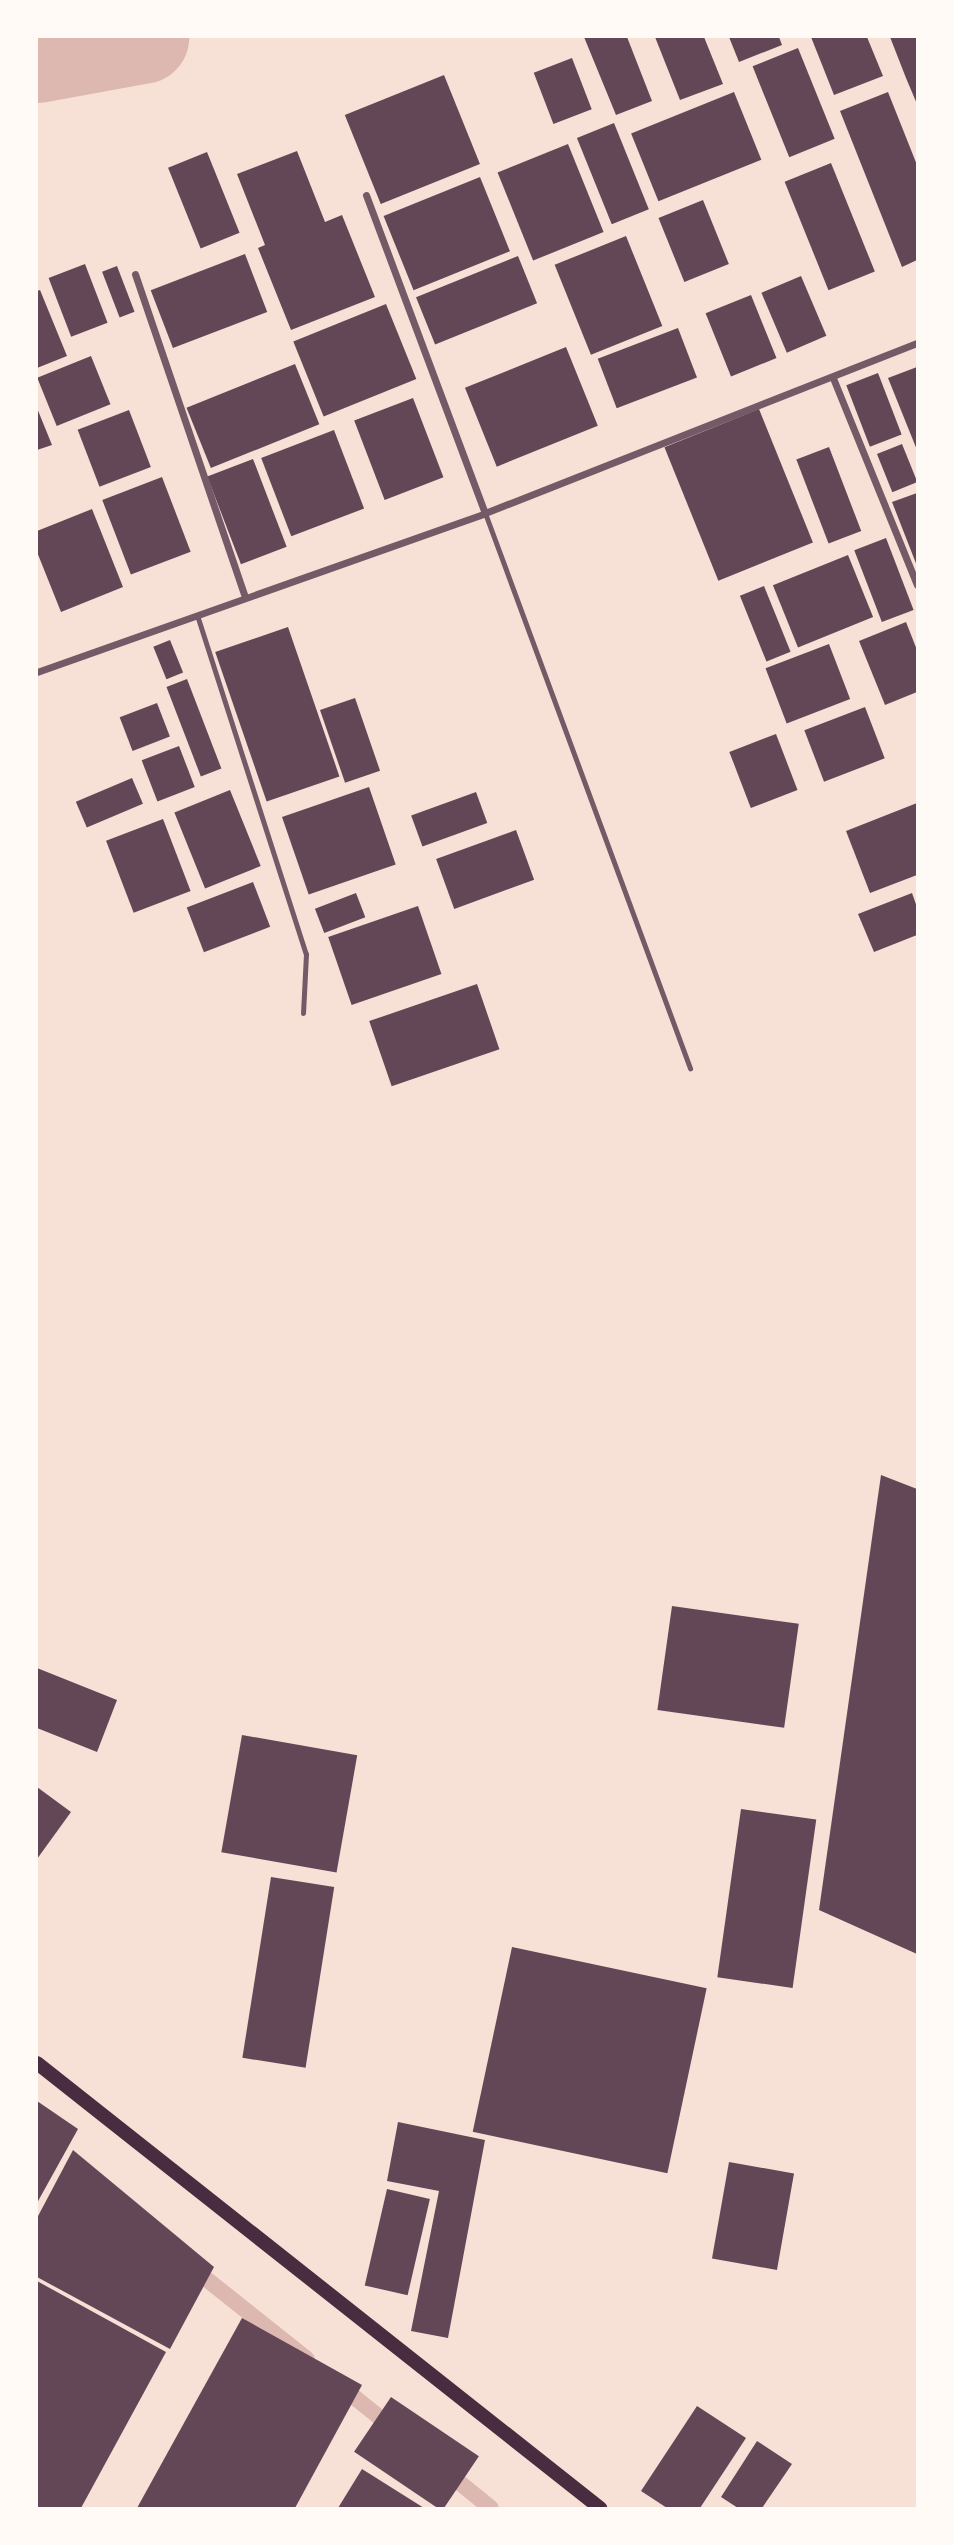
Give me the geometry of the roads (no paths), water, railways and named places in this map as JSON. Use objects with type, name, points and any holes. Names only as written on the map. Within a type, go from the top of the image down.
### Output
[{"type":"main road","points":[[37,2063],[600,2508]]},
{"type":"street","points":[[366,195],[485,513]]},
{"type":"street","points":[[135,274],[244,595]]},
{"type":"street","points":[[37,672],[197,615],[244,595],[485,513],[917,343]]},
{"type":"street","points":[[832,378],[917,585]]},
{"type":"lane","points":[[485,513],[690,1068]]},
{"type":"lane","points":[[197,615],[306,954],[303,1013]]},
{"type":"waterway","points":[[37,56],[142,37]]},
{"type":"waterway","points":[[190,2266],[307,2359]]},
{"type":"waterway","points":[[338,2384],[394,2429]]},
{"type":"waterway","points":[[444,2470],[491,2508]]}]
